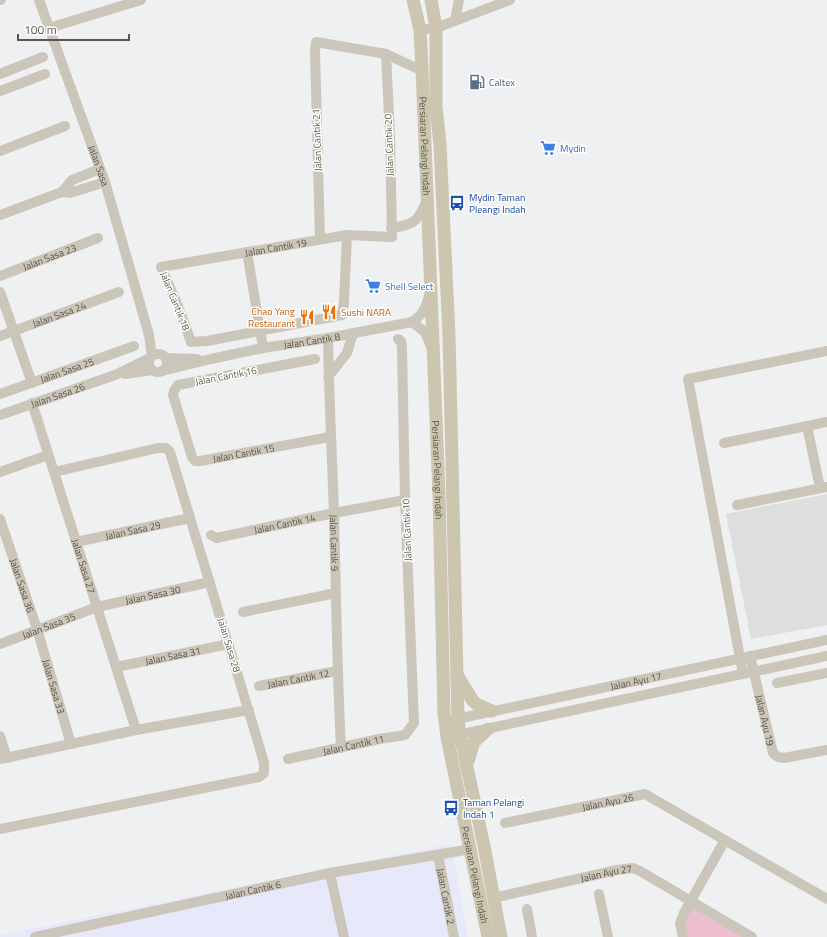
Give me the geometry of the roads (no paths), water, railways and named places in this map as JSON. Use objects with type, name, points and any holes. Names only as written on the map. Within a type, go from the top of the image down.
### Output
[{"type":"main road","name":"Persiaran Pelangi Indah","points":[[413,0],[420,30],[422,68],[434,356],[444,722],[488,937]]},
{"type":"main road","name":"Persiaran Pelangi Indah","points":[[431,0],[436,28],[436,106],[440,145],[449,335],[458,719],[501,937]]},
{"type":"main road","points":[[457,675],[473,700],[478,705],[492,711]]},
{"type":"main road","points":[[467,764],[474,742],[488,729]]},
{"type":"main road","points":[[471,849],[477,848],[480,845],[482,838]]},
{"type":"street","name":"Jalan Sasa","points":[[40,0],[105,182],[149,335],[157,357]]},
{"type":"street","points":[[50,28],[141,0]]},
{"type":"street","points":[[420,30],[436,28],[472,13],[510,0]]},
{"type":"street","points":[[455,20],[459,1]]},
{"type":"street","points":[[459,1],[472,13]]},
{"type":"street","name":"Jalan Cantik 21","points":[[320,239],[314,51],[316,42],[386,54]]},
{"type":"street","points":[[386,54],[416,68],[422,68]]},
{"type":"street","name":"Jalan Cantik 20","points":[[386,54],[390,136],[391,232]]},
{"type":"street","points":[[0,74],[43,57]]},
{"type":"street","points":[[0,91],[46,74]]},
{"type":"street","points":[[0,151],[65,126]]},
{"type":"street","points":[[62,192],[72,180],[100,169]]},
{"type":"street","points":[[0,215],[62,192],[70,193],[105,182]]},
{"type":"street","name":"Jalan Cantik 19","points":[[161,267],[320,239],[347,235],[391,232],[416,221],[422,213],[427,200]]},
{"type":"street","name":"Jalan Cantik 18","points":[[161,267],[178,306],[191,342],[207,341],[342,314],[344,302],[347,235]]},
{"type":"street","name":"Jalan Sasa 23","points":[[0,276],[98,238]]},
{"type":"street","points":[[247,252],[263,348]]},
{"type":"street","points":[[431,291],[424,312],[412,322],[425,332],[434,356]]},
{"type":"street","points":[[0,292],[15,331],[32,383]]},
{"type":"street","name":"Jalan Sasa 24","points":[[0,336],[119,292]]},
{"type":"street","name":"Jalan Cantik 8","points":[[211,359],[263,348],[328,338],[412,322]]},
{"type":"street","points":[[328,378],[347,352],[353,333]]},
{"type":"street","name":"Jalan Cantik 9","points":[[328,338],[328,378],[334,513],[337,671],[341,748]]},
{"type":"street","name":"Jalan Cantik 10","points":[[398,339],[401,341],[402,347],[414,723]]},
{"type":"street","name":"Jalan Sasa 25","points":[[0,394],[134,346]]},
{"type":"street","points":[[743,674],[745,657],[688,379],[827,351]]},
{"type":"street","points":[[157,357],[167,364],[166,367],[157,371],[149,365],[157,357],[211,359]]},
{"type":"street","name":"Jalan Sasa 26","points":[[0,414],[115,375],[157,357]]},
{"type":"street","name":"Jalan Cantik 16","points":[[182,424],[173,395],[178,385],[315,358]]},
{"type":"street","name":"Jalan Sasa 26","points":[[115,375],[157,371],[211,359]]},
{"type":"street","name":"Jalan Sasa 27","points":[[32,403],[136,730]]},
{"type":"street","points":[[724,443],[827,422]]},
{"type":"street","name":"Jalan Cantik 15","points":[[182,424],[192,457],[195,460],[200,461],[330,436]]},
{"type":"street","points":[[737,505],[824,487],[807,426]]},
{"type":"street","name":"Jalan Sasa 28","points":[[0,829],[259,777],[264,773],[264,763],[249,710],[170,452],[166,448],[158,448],[54,472]]},
{"type":"street","points":[[0,472],[48,455]]},
{"type":"street","name":"Jalan Cantik 14","points":[[211,535],[216,538],[334,513],[406,500]]},
{"type":"street","name":"Jalan Sasa 29","points":[[76,542],[190,518]]},
{"type":"street","name":"Jalan Sasa 36","points":[[0,519],[37,630]]},
{"type":"street","name":"Jalan Sasa 30","points":[[97,607],[210,582]]},
{"type":"street","points":[[243,612],[336,593]]},
{"type":"street","name":"Jalan Sasa 35","points":[[0,644],[97,607]]},
{"type":"street","name":"Jalan Sasa 33","points":[[37,630],[71,744]]},
{"type":"street","name":"Jalan Ayu 17","points":[[444,722],[827,640]]},
{"type":"street","name":"Jalan Sasa 31","points":[[116,667],[229,644]]},
{"type":"street","name":"Jalan Ayu 17","points":[[447,737],[827,656]]},
{"type":"street","name":"Jalan Ayu 19","points":[[745,657],[754,672],[770,746],[773,753],[778,757],[784,758],[827,750]]},
{"type":"street","name":"Jalan Cantik 12","points":[[259,686],[337,671]]},
{"type":"street","points":[[777,683],[827,673]]},
{"type":"street","points":[[0,736],[4,758],[136,730],[249,710]]},
{"type":"street","name":"Jalan Cantik 11","points":[[288,759],[405,735],[414,723]]},
{"type":"street","name":"Jalan Ayu 26","points":[[505,823],[645,794],[827,898]]},
{"type":"street","points":[[683,937],[680,923],[684,913],[725,840]]},
{"type":"street","name":"Jalan Cantik 6","points":[[35,937],[330,873],[471,849]]},
{"type":"street","name":"Jalan Cantik 2","points":[[438,855],[454,937]]},
{"type":"street","name":"Jalan Ayu 27","points":[[493,898],[633,868],[752,937]]},
{"type":"street","points":[[330,873],[344,937]]},
{"type":"street","points":[[599,894],[608,937]]},
{"type":"street","points":[[527,909],[532,937]]},
{"type":"place","name":"Caltex","points":[[477,82]]},
{"type":"place","name":"Mydin","points":[[548,148]]},
{"type":"place","name":"Mydin Taman Pleangi Indah","points":[[457,203]]},
{"type":"place","name":"Shell Select","points":[[373,286]]},
{"type":"place","name":"Sushi NARA","points":[[329,312]]},
{"type":"place","name":"Chao Yang Restaurant","points":[[307,317]]},
{"type":"place","name":"Taman Pelangi Indah 1","points":[[451,808]]}]
